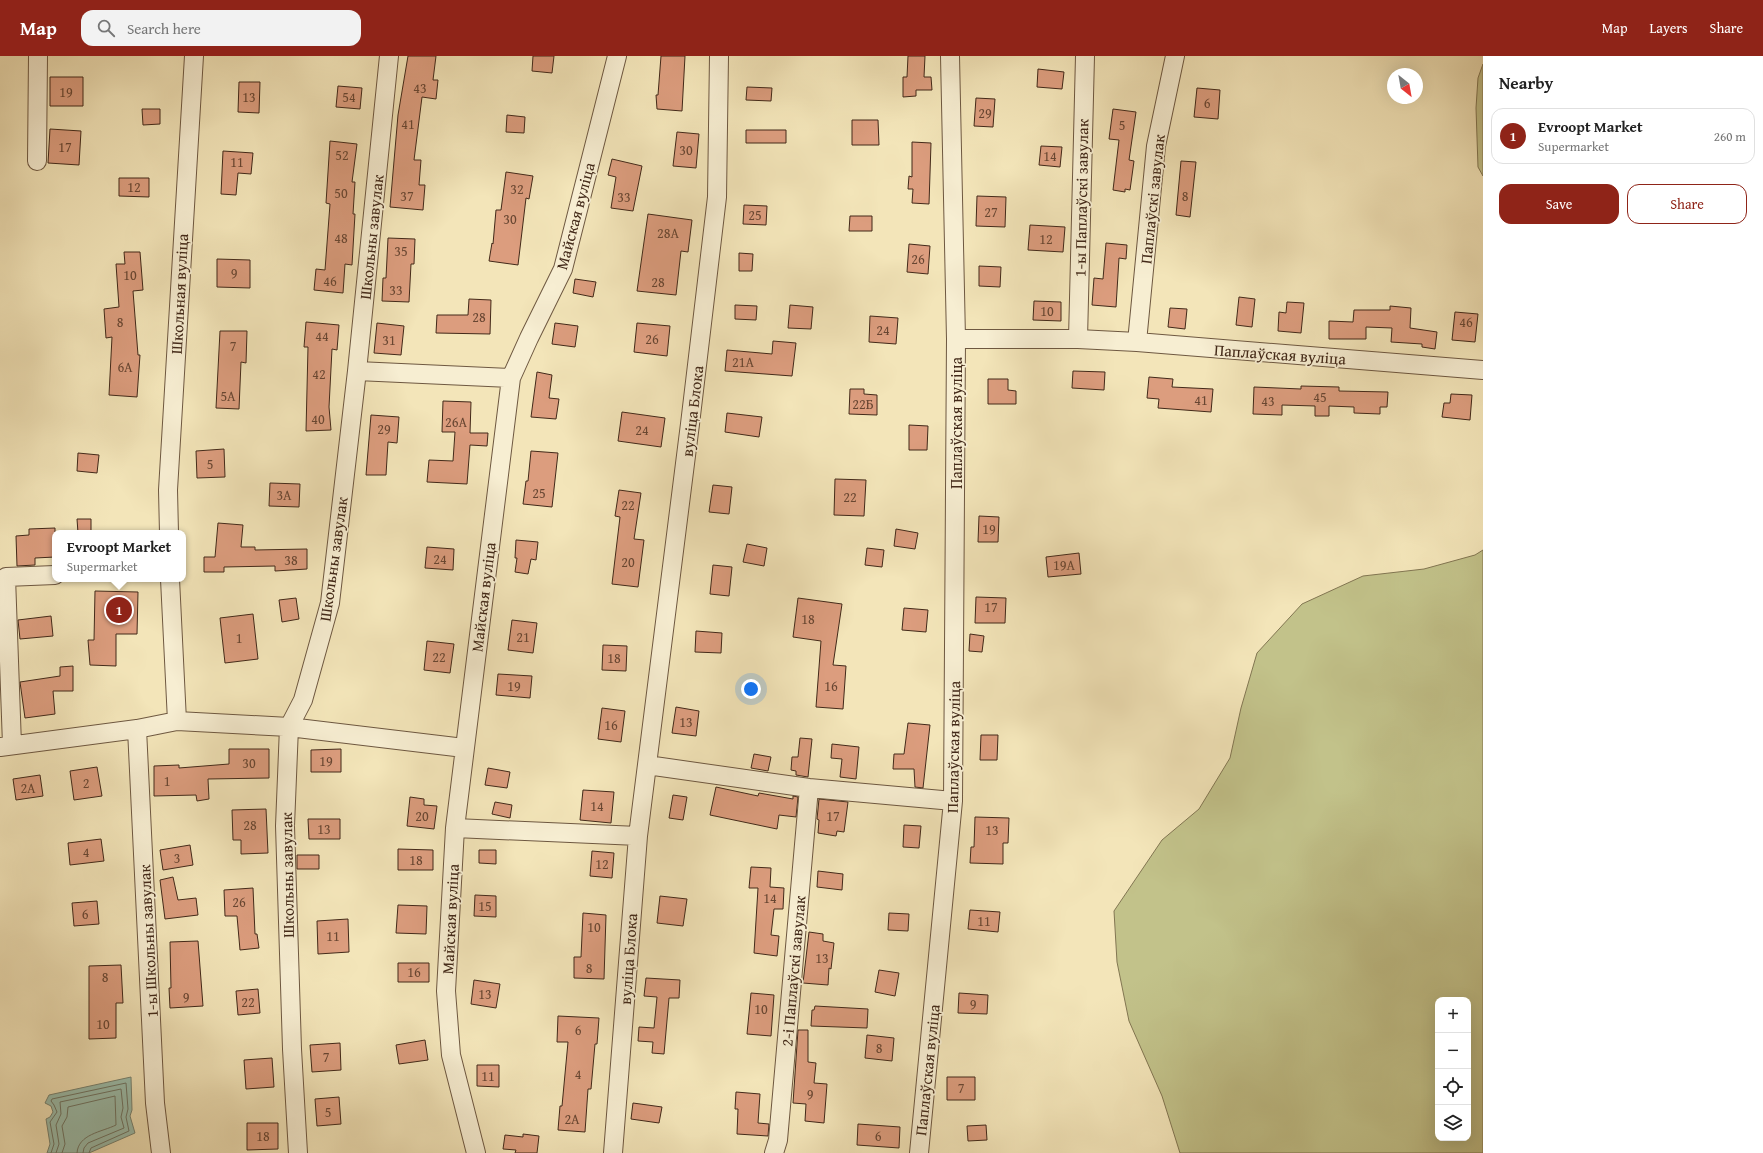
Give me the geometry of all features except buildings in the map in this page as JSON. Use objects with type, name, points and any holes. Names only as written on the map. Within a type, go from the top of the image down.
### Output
[{"type":"street","points":[[37,161],[38,56]]},
{"type":"street","name":"Школьная вуліца","points":[[169,530],[168,490],[194,56]]},
{"type":"street","name":"Школьны завулак","points":[[298,1153],[292,1049],[285,826],[289,727],[303,700],[330,604],[358,371],[389,56]]},
{"type":"street","name":"Майская вуліца","points":[[476,1153],[451,1055],[446,991],[455,828],[511,378],[563,269],[617,56]]},
{"type":"street","name":"вуліца Блока","points":[[613,1153],[638,836],[717,197],[719,56]]},
{"type":"street","name":"Паплаўская вуліца","points":[[919,1153],[953,801],[956,339],[950,56]]},
{"type":"street","name":"1-ы Паплаўскі завулак","points":[[1078,339],[1085,56]]},
{"type":"street","name":"Паплаўскі завулак","points":[[1137,342],[1156,146],[1175,56]]},
{"type":"street","name":"Паплаўская вуліца","points":[[956,339],[1078,339],[1137,342],[1483,370]]},
{"type":"street","points":[[358,371],[511,378]]},
{"type":"street","points":[[52,575],[6,577],[6,746],[137,729],[177,720],[289,727],[464,748]]},
{"type":"street","points":[[170,582],[177,720]]},
{"type":"street","name":"1-ы Школьны завулак","points":[[137,729],[155,1103],[161,1153]]},
{"type":"street","points":[[647,765],[809,788],[953,801]]},
{"type":"street","name":"2-і Паплаўскі завулак","points":[[774,1153],[778,1140],[809,788]]},
{"type":"street","points":[[455,828],[638,836]]},
{"type":"green space","points":[[1483,64],[1483,176],[1478,167],[1476,108],[1478,78]]},
{"type":"green space","points":[[1483,550],[1483,1153],[1180,1153],[1162,1096],[1129,1021],[1117,962],[1114,911],[1162,840],[1199,809],[1230,758],[1241,708],[1257,653],[1302,604],[1363,576],[1424,569],[1475,555]]},
{"type":"water","points":[[131,1077],[132,1110],[130,1116],[135,1133],[89,1153],[47,1153],[50,1144],[46,1119],[50,1117],[53,1112],[51,1106],[45,1103],[49,1095]]},
{"type":"place","name":"Evroopt Market","points":[[119,610]]}]
